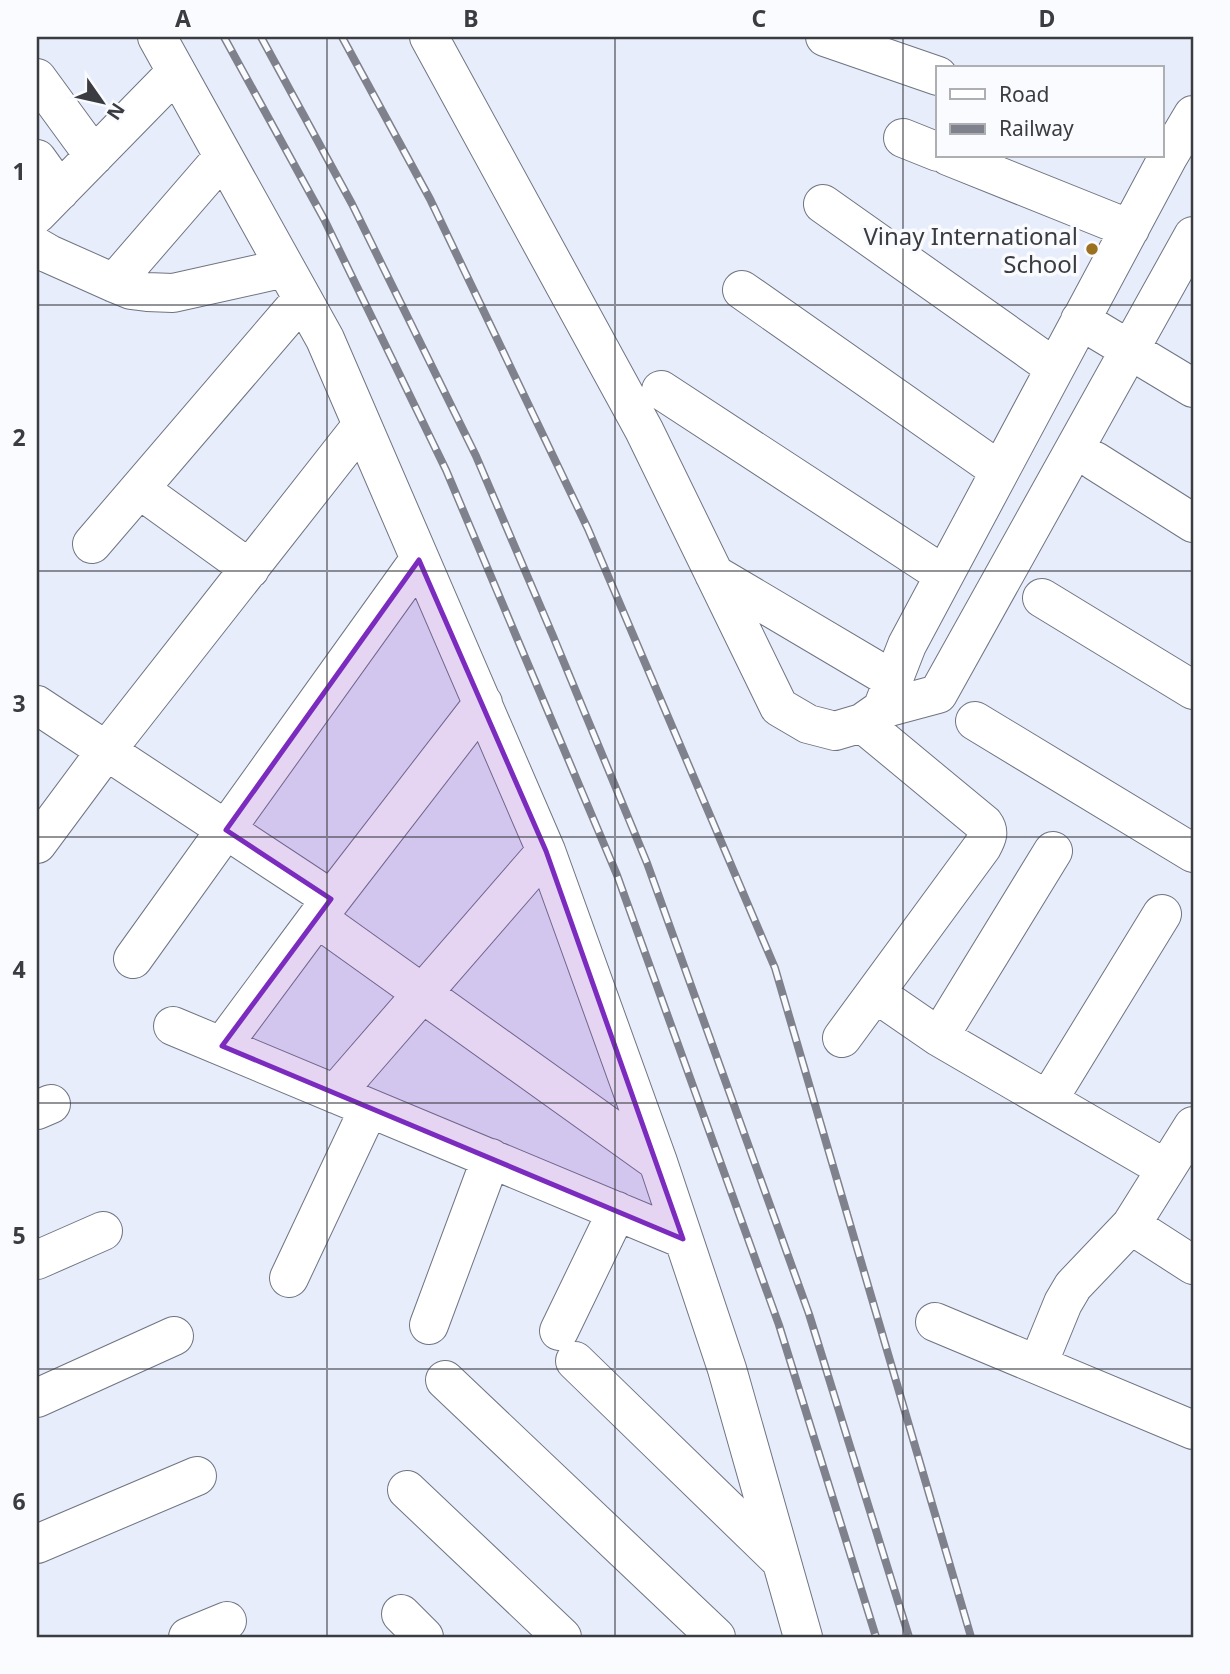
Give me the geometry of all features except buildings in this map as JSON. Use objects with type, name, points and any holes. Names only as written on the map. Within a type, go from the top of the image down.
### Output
[{"type":"street","points":[[157,37],[325,339],[546,851],[658,1162],[727,1369],[803,1637]]},
{"type":"street","points":[[429,37],[644,430],[779,707],[808,724],[835,731],[879,704],[938,694],[1193,236]]},
{"type":"street","points":[[825,37],[894,48],[936,75]]},
{"type":"street","points":[[48,202],[176,72]]},
{"type":"street","points":[[37,78],[94,156]]},
{"type":"street","points":[[1165,155],[1193,115]]},
{"type":"street","points":[[114,283],[223,157]]},
{"type":"street","points":[[953,158],[1130,229]]},
{"type":"street","points":[[879,704],[907,645],[1130,229],[1164,158]]},
{"type":"street","points":[[37,159],[48,202]]},
{"type":"street","points":[[823,204],[1055,368]]},
{"type":"street","points":[[37,247],[131,290],[173,293],[294,283]]},
{"type":"street","points":[[92,544],[139,489],[294,283]]},
{"type":"street","points":[[742,290],[1000,471]]},
{"type":"street","points":[[1080,320],[1193,388]]},
{"type":"street","points":[[661,390],[944,576]]},
{"type":"street","points":[[37,844],[106,751],[362,425]]},
{"type":"street","points":[[1095,461],[1193,523]]},
{"type":"street","points":[[139,489],[250,569]]},
{"type":"street","points":[[133,959],[419,560]]},
{"type":"street","points":[[714,574],[879,704],[988,828],[982,847],[842,1038]]},
{"type":"street","points":[[1042,598],[1193,690]]},
{"type":"street","points":[[222,1046],[483,703]]},
{"type":"street","points":[[37,705],[226,830],[422,993],[658,1162]]},
{"type":"street","points":[[975,721],[1193,853]]},
{"type":"street","points":[[289,1278],[352,1101],[422,993],[546,851]]},
{"type":"street","points":[[939,1037],[1053,851]]},
{"type":"street","points":[[1048,1100],[1161,914]]},
{"type":"street","points":[[875,993],[939,1037],[1166,1169]]},
{"type":"street","points":[[173,1026],[683,1239]]},
{"type":"street","points":[[1038,1364],[1063,1303],[1073,1286],[1131,1225],[1193,1126]]},
{"type":"street","points":[[429,1325],[491,1158]]},
{"type":"street","points":[[617,1211],[567,1346],[782,1562]]},
{"type":"street","points":[[1131,1225],[1193,1265]]},
{"type":"street","points":[[37,1260],[103,1231]]},
{"type":"street","points":[[934,1322],[1193,1430]]},
{"type":"street","points":[[37,1398],[174,1336]]},
{"type":"street","points":[[446,1380],[716,1637]]},
{"type":"street","points":[[37,1544],[197,1476]]},
{"type":"street","points":[[407,1490],[562,1637]]},
{"type":"street","points":[[188,1637],[227,1620]]},
{"type":"highlighted area","points":[[419,560],[546,851],[683,1239],[222,1046],[331,899],[226,830]]},
{"type":"railway","points":[[224,37],[324,219],[446,470],[617,875],[779,1325],[876,1637]]},
{"type":"railway","points":[[261,37],[352,204],[476,456],[647,863],[809,1314],[909,1637]]},
{"type":"railway","points":[[342,37],[430,199],[588,529],[775,968],[971,1637]]},
{"type":"place","name":"Vinay International School","points":[[1092,249]]}]
